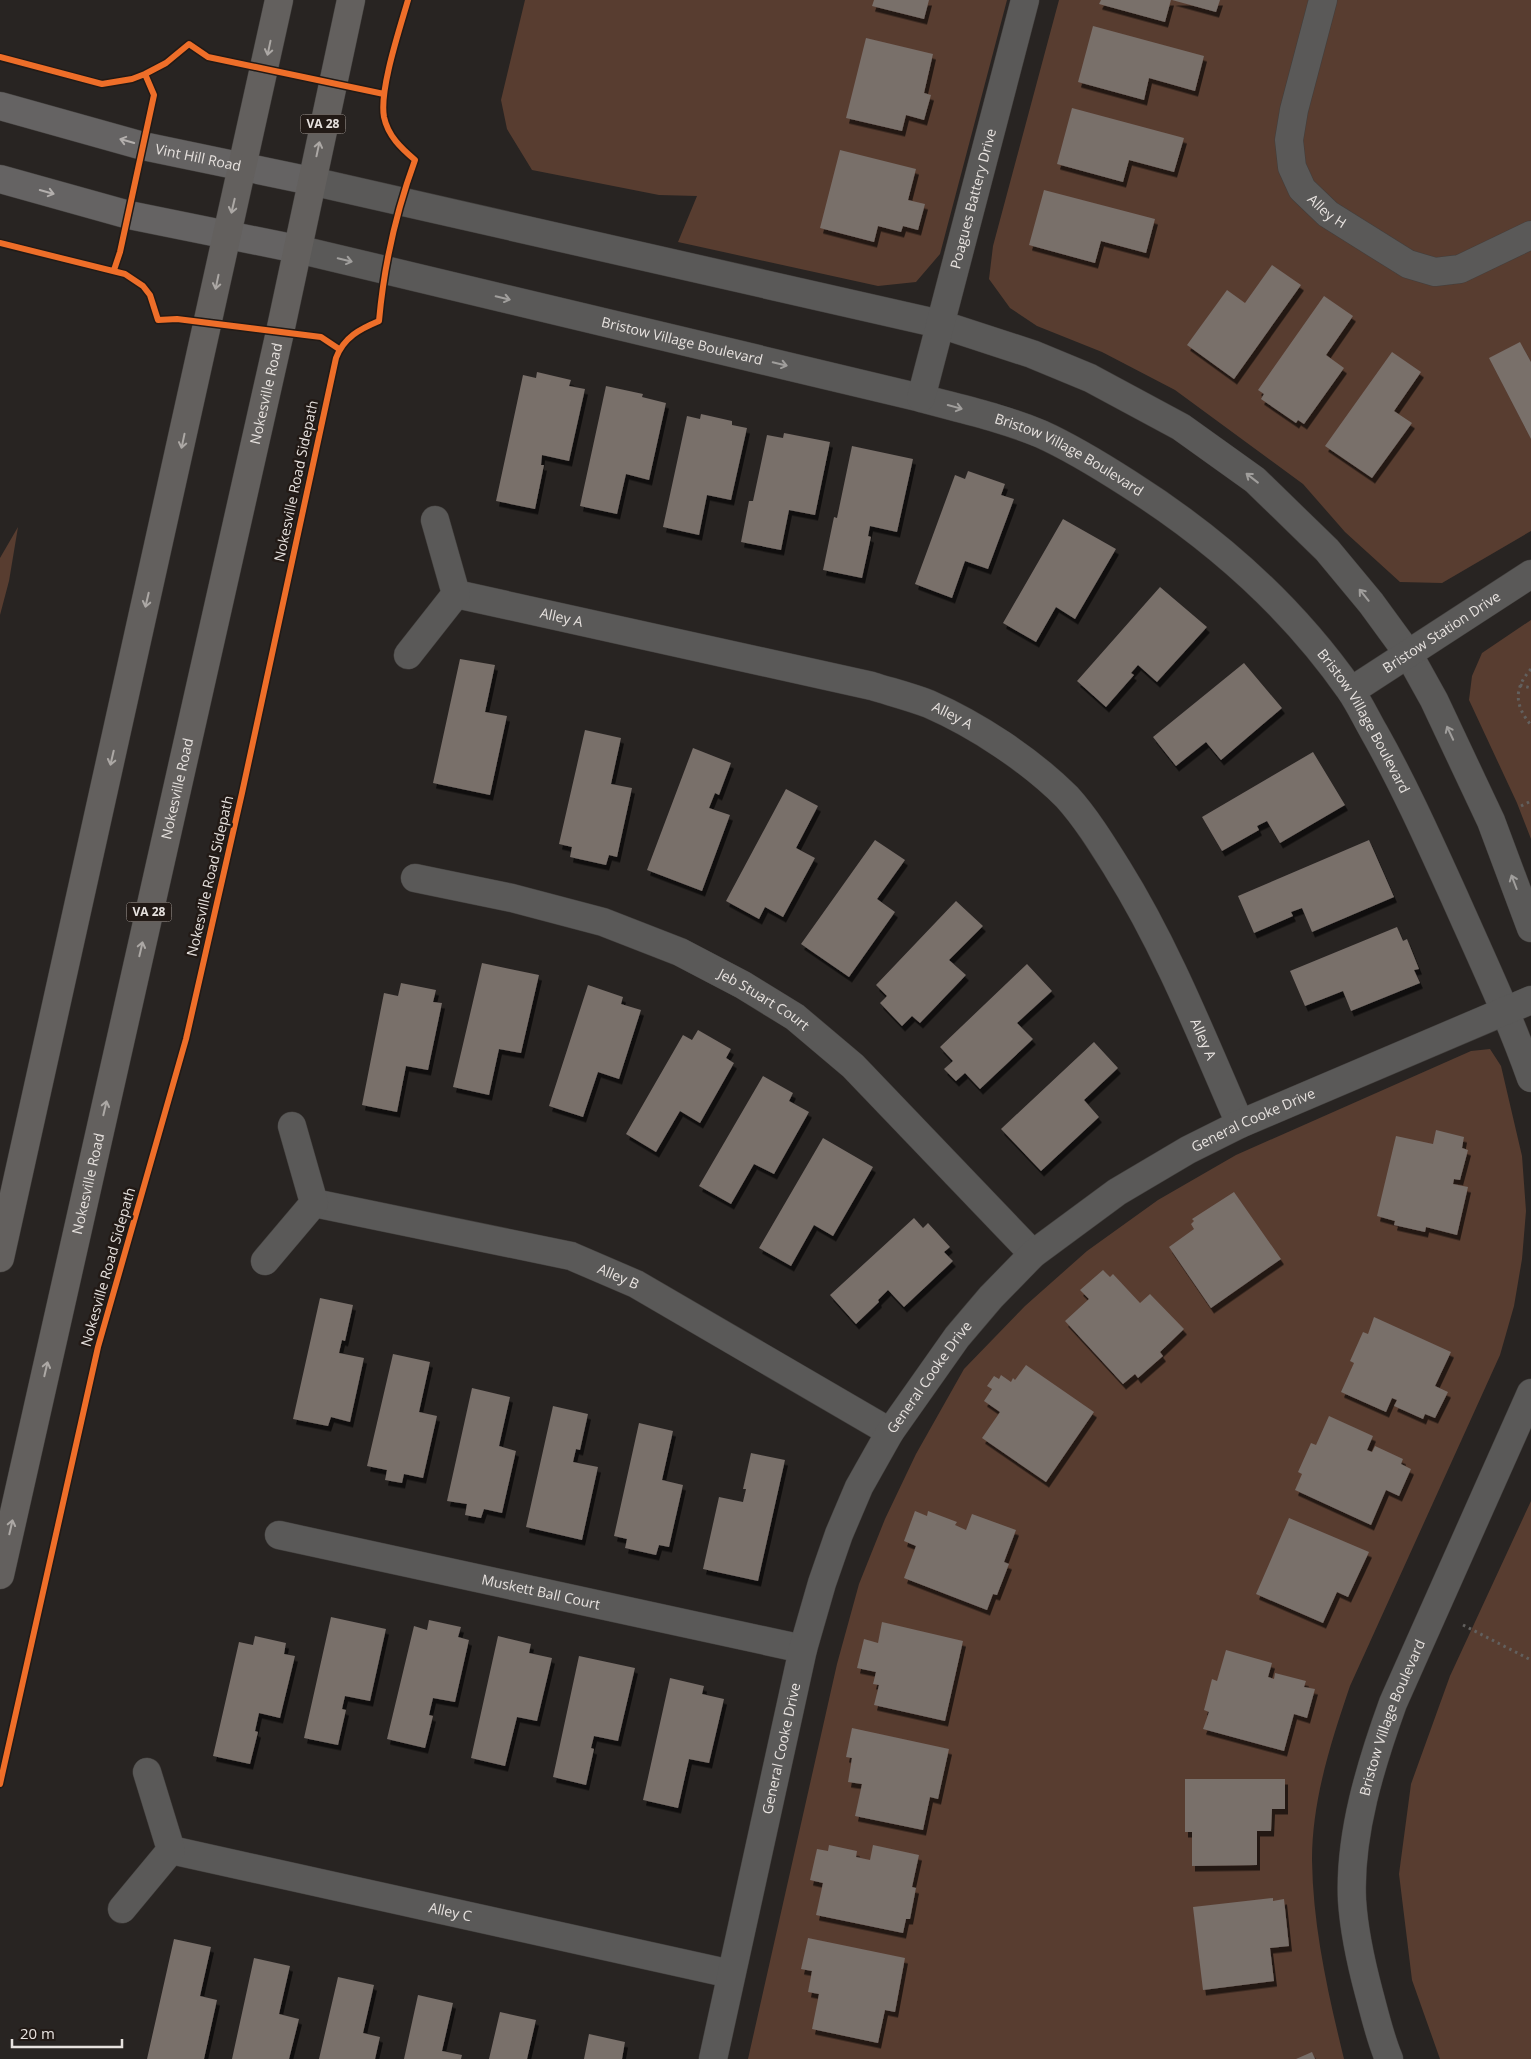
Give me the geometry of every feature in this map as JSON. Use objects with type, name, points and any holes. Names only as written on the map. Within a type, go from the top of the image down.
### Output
[{"type":"highway","points":[[0,1258],[176,471],[226,234],[280,0]]},
{"type":"highway","name":"Nokesville Road","points":[[0,1575],[351,0]]},
{"type":"main road","name":"Vint Hill Road","points":[[0,106],[143,146],[311,181]]},
{"type":"main road","points":[[0,179],[129,215],[297,249]]},
{"type":"street","name":"Poagues Battery Drive","points":[[921,398],[1025,0]]},
{"type":"street","name":"Alley H","points":[[1323,0],[1294,110],[1289,140],[1292,167],[1302,189],[1328,214],[1408,264],[1434,272],[1460,269],[1531,235]]},
{"type":"street","points":[[311,181],[940,324],[1032,354],[1090,378],[1151,410],[1203,443],[1255,480],[1327,550],[1409,655],[1434,700],[1491,820],[1531,928]]},
{"type":"street","name":"Bristow Village Boulevard","points":[[297,249],[921,398],[1005,421],[1042,435],[1085,456],[1146,495],[1208,540],[1246,573],[1299,627],[1351,691],[1400,780],[1433,848],[1505,1011],[1531,1078]]},
{"type":"street","points":[[408,655],[456,594],[435,520]]},
{"type":"street","name":"Bristow Station Drive","points":[[1351,691],[1531,574]]},
{"type":"street","name":"Alley A","points":[[456,594],[872,686],[929,704],[998,743],[1028,764],[1067,798],[1102,842],[1138,902],[1174,975],[1240,1124]]},
{"type":"street","name":"Jeb Stuart Court","points":[[415,878],[512,898],[603,922],[680,952],[742,985],[795,1017],[852,1066],[1033,1254]]},
{"type":"street","name":"General Cooke Drive","points":[[713,2059],[803,1649],[822,1583],[839,1534],[860,1487],[890,1432],[957,1336],[991,1296],[1033,1254],[1117,1192],[1188,1150],[1240,1124],[1531,1000]]},
{"type":"street","points":[[265,1261],[314,1203],[292,1126]]},
{"type":"street","name":"Alley B","points":[[314,1203],[571,1256],[636,1284],[890,1432]]},
{"type":"street","name":"Bristow Village Boulevard","points":[[1388,2059],[1359,1956],[1352,1899],[1353,1869],[1364,1794],[1376,1751],[1394,1703],[1531,1393]]},
{"type":"street","name":"Muskett Ball Court","points":[[279,1535],[803,1649]]},
{"type":"street","points":[[122,1909],[171,1850],[147,1772]]},
{"type":"street","name":"Alley C","points":[[171,1850],[731,1974]]},
{"type":"path","points":[[1531,669],[1520,685],[1518,703],[1523,715],[1531,725]]},
{"type":"path","points":[[1520,685],[1531,688]]},
{"type":"path","points":[[1435,1610],[1531,1660]]},
{"type":"shaded area","points":[[525,0],[1007,0],[940,254],[916,282],[878,286],[678,242],[697,196],[659,195],[532,170],[507,129],[501,100]]},
{"type":"shaded area","points":[[1059,0],[1531,0],[1531,531],[1442,583],[1400,582],[1345,532],[1303,484],[1175,390],[1102,352],[1037,326],[1010,308],[989,279],[993,246]]},
{"type":"shaded area","points":[[18,527],[9,581],[0,615],[0,558]]},
{"type":"shaded area","points":[[1531,620],[1531,839],[1517,803],[1469,700],[1472,676],[1482,653]]},
{"type":"shaded area","points":[[1490,1049],[1501,1066],[1522,1156],[1526,1211],[1522,1259],[1514,1306],[1500,1355],[1350,1686],[1324,1771],[1315,1815],[1312,1860],[1315,1910],[1327,1985],[1344,2059],[748,2059],[837,1664],[859,1584],[885,1519],[916,1454],[964,1369],[1025,1306],[1087,1251],[1158,1200],[1236,1155],[1471,1051]]},
{"type":"shaded area","points":[[1531,1501],[1531,2059],[1440,2059],[1412,1980],[1399,1874],[1411,1784],[1450,1676]]},
{"type":"building","points":[[874,0],[929,0],[924,19],[872,6]]},
{"type":"building","points":[[1101,0],[1171,0],[1165,22],[1099,4]]},
{"type":"building","points":[[1172,0],[1220,0],[1216,12]]},
{"type":"building","points":[[1093,26],[1204,56],[1195,91],[1149,78],[1144,100],[1078,82]]},
{"type":"building","points":[[866,38],[933,54],[924,93],[931,95],[924,120],[906,115],[902,131],[846,118]]},
{"type":"building","points":[[1072,108],[1184,138],[1174,172],[1129,160],[1123,182],[1057,164]]},
{"type":"building","points":[[840,150],[916,169],[908,200],[925,204],[918,230],[903,226],[901,232],[878,226],[874,242],[820,228]]},
{"type":"building","points":[[1044,190],[1155,219],[1146,253],[1101,241],[1095,263],[1029,245]]},
{"type":"building","points":[[1272,265],[1301,285],[1234,379],[1187,345],[1227,290],[1245,303]]},
{"type":"building","points":[[1324,296],[1353,316],[1326,355],[1344,368],[1304,424],[1298,420],[1296,423],[1261,399],[1264,394],[1258,390]]},
{"type":"building","points":[[1520,342],[1531,362],[1531,439],[1489,358]]},
{"type":"building","points":[[1392,352],[1421,372],[1394,411],[1412,423],[1372,478],[1325,446]]},
{"type":"building","points":[[537,372],[571,380],[569,386],[585,389],[569,461],[542,455],[541,465],[544,465],[535,509],[496,501],[523,375],[536,378]]},
{"type":"building","points":[[606,386],[643,394],[642,397],[666,403],[649,480],[626,474],[617,514],[580,506]]},
{"type":"building","points":[[701,414],[732,421],[732,425],[747,428],[731,500],[707,495],[699,535],[663,527],[687,416],[700,419]]},
{"type":"building","points":[[784,433],[830,442],[815,515],[789,510],[781,550],[741,542],[749,501],[753,501],[767,435],[783,438]]},
{"type":"building","points":[[852,446],[913,459],[897,532],[870,526],[868,536],[871,537],[862,578],[823,570],[834,517],[837,518]]},
{"type":"building","points":[[968,471],[1005,484],[1001,495],[1014,499],[988,569],[965,561],[952,598],[915,584],[955,475],[965,479]]},
{"type":"building","points":[[1063,519],[1116,549],[1075,619],[1056,607],[1036,642],[1003,623]]},
{"type":"building","points":[[1160,587],[1207,627],[1157,682],[1138,665],[1131,673],[1134,675],[1106,707],[1077,681]]},
{"type":"building","points":[[460,659],[495,665],[485,712],[507,716],[490,795],[433,783]]},
{"type":"building","points":[[1244,663],[1282,708],[1221,760],[1206,742],[1176,766],[1153,737]]},
{"type":"building","points":[[585,730],[621,738],[611,784],[632,788],[617,857],[609,855],[606,865],[570,857],[572,847],[559,844]]},
{"type":"building","points":[[693,748],[731,763],[719,795],[715,793],[709,808],[730,815],[702,891],[647,870]]},
{"type":"building","points":[[1313,752],[1345,805],[1280,843],[1267,821],[1257,826],[1259,830],[1222,851],[1202,817]]},
{"type":"building","points":[[786,789],[818,806],[796,848],[815,858],[783,917],[765,907],[759,919],[726,901]]},
{"type":"building","points":[[875,840],[905,860],[877,899],[895,912],[849,977],[801,944]]},
{"type":"building","points":[[1369,840],[1394,897],[1312,932],[1302,908],[1291,912],[1293,916],[1254,933],[1238,896]]},
{"type":"building","points":[[956,901],[983,926],[949,960],[966,975],[920,1023],[912,1016],[902,1026],[880,1003],[887,996],[876,985]]},
{"type":"building","points":[[1397,927],[1403,941],[1407,939],[1419,969],[1414,970],[1420,983],[1351,1011],[1343,991],[1305,1006],[1290,971]]},
{"type":"building","points":[[482,963],[539,975],[521,1053],[499,1049],[489,1095],[453,1087]]},
{"type":"building","points":[[1027,964],[1052,991],[1017,1023],[1033,1039],[980,1089],[965,1073],[956,1081],[944,1069],[953,1061],[940,1047]]},
{"type":"building","points":[[401,983],[436,990],[433,1002],[442,1003],[428,1070],[406,1066],[397,1112],[362,1105],[384,993],[398,996]]},
{"type":"building","points":[[588,985],[623,997],[621,1004],[641,1010],[619,1079],[598,1072],[583,1117],[549,1106]]},
{"type":"building","points":[[698,1030],[731,1049],[726,1058],[734,1063],[700,1123],[680,1111],[656,1152],[626,1134],[683,1035],[692,1040]]},
{"type":"building","points":[[1094,1042],[1118,1068],[1084,1100],[1099,1117],[1041,1171],[1001,1129]]},
{"type":"building","points":[[763,1076],[793,1093],[789,1101],[809,1112],[774,1174],[754,1164],[731,1204],[699,1186]]},
{"type":"building","points":[[1436,1130],[1464,1137],[1462,1148],[1468,1150],[1460,1180],[1454,1179],[1453,1184],[1468,1187],[1457,1235],[1426,1227],[1425,1232],[1394,1225],[1395,1221],[1377,1216],[1396,1136],[1433,1144]]},
{"type":"building","points":[[823,1138],[873,1167],[833,1236],[814,1225],[791,1266],[759,1248]]},
{"type":"building","points":[[1234,1192],[1281,1259],[1211,1308],[1169,1247],[1194,1229],[1191,1224],[1194,1221],[1192,1219]]},
{"type":"building","points":[[914,1218],[923,1228],[928,1223],[950,1247],[944,1252],[953,1261],[904,1307],[888,1290],[878,1300],[879,1302],[856,1324],[830,1295]]},
{"type":"building","points":[[1103,1270],[1110,1277],[1113,1274],[1140,1303],[1150,1294],[1184,1329],[1160,1352],[1163,1356],[1138,1378],[1135,1374],[1123,1384],[1065,1321],[1089,1299],[1080,1290]]},
{"type":"building","points":[[320,1298],[353,1305],[345,1341],[342,1340],[339,1353],[364,1358],[350,1422],[331,1417],[328,1426],[293,1419]]},
{"type":"building","points":[[1374,1317],[1451,1352],[1435,1386],[1448,1392],[1435,1418],[1425,1414],[1423,1419],[1394,1406],[1397,1400],[1392,1398],[1386,1412],[1341,1392],[1354,1363],[1350,1361],[1363,1332],[1368,1334]]},
{"type":"building","points":[[393,1354],[430,1362],[419,1412],[437,1416],[423,1478],[404,1474],[402,1483],[385,1480],[387,1470],[367,1466]]},
{"type":"building","points":[[1026,1365],[1094,1412],[1046,1482],[982,1438],[1000,1412],[984,1401],[992,1389],[987,1386],[994,1376],[999,1379],[1001,1375],[1011,1382],[1013,1378],[1015,1380]]},
{"type":"building","points":[[472,1388],[510,1397],[499,1446],[516,1451],[502,1513],[484,1509],[481,1518],[465,1515],[467,1504],[447,1501]]},
{"type":"building","points":[[553,1406],[588,1414],[580,1450],[576,1449],[573,1462],[598,1467],[582,1540],[526,1527]]},
{"type":"building","points":[[1329,1416],[1373,1436],[1367,1450],[1372,1452],[1375,1446],[1403,1459],[1401,1464],[1411,1469],[1399,1496],[1386,1490],[1371,1525],[1295,1490],[1302,1474],[1298,1472],[1311,1443],[1316,1445]]},
{"type":"building","points":[[639,1423],[673,1431],[662,1480],[683,1485],[669,1547],[659,1545],[656,1555],[625,1548],[627,1539],[614,1536]]},
{"type":"building","points":[[751,1453],[785,1460],[758,1581],[703,1569],[719,1497],[743,1502],[746,1489],[743,1489]]},
{"type":"building","points":[[915,1511],[927,1516],[928,1511],[957,1522],[955,1525],[966,1530],[972,1514],[1016,1530],[1004,1562],[1009,1564],[997,1595],[993,1594],[987,1610],[904,1578],[916,1546],[904,1541]]},
{"type":"building","points":[[1289,1518],[1369,1552],[1348,1597],[1337,1592],[1323,1623],[1256,1594]]},
{"type":"building","points":[[331,1617],[386,1629],[370,1701],[345,1696],[342,1709],[346,1710],[338,1745],[304,1738]]},
{"type":"building","points":[[429,1620],[461,1627],[458,1637],[469,1640],[455,1702],[433,1698],[429,1715],[433,1716],[425,1748],[387,1739],[414,1626],[427,1630]]},
{"type":"building","points":[[882,1622],[963,1641],[945,1721],[874,1705],[879,1685],[873,1684],[876,1672],[857,1668],[864,1639],[878,1643]]},
{"type":"building","points":[[255,1636],[286,1643],[284,1654],[295,1656],[280,1718],[259,1713],[255,1731],[258,1732],[250,1764],[213,1756],[239,1642],[253,1645]]},
{"type":"building","points":[[498,1636],[531,1644],[529,1653],[552,1658],[537,1721],[517,1717],[505,1766],[471,1758]]},
{"type":"building","points":[[1226,1650],[1272,1663],[1268,1677],[1274,1679],[1275,1673],[1306,1681],[1304,1687],[1315,1689],[1307,1718],[1294,1714],[1284,1751],[1203,1729],[1209,1712],[1204,1710],[1212,1679],[1217,1681]]},
{"type":"building","points":[[579,1656],[635,1668],[618,1741],[594,1736],[591,1748],[594,1749],[586,1785],[553,1777]]},
{"type":"building","points":[[670,1678],[704,1686],[702,1694],[724,1699],[709,1763],[689,1759],[678,1808],[643,1800]]},
{"type":"building","points":[[852,1728],[949,1749],[938,1799],[930,1797],[923,1830],[855,1816],[862,1784],[848,1782],[852,1758],[846,1757]]},
{"type":"building","points":[[1185,1779],[1285,1779],[1285,1809],[1272,1809],[1271,1831],[1257,1831],[1257,1865],[1192,1866],[1192,1832],[1185,1832]]},
{"type":"building","points":[[829,1845],[857,1851],[856,1857],[870,1860],[873,1845],[919,1855],[912,1887],[916,1888],[910,1919],[906,1919],[903,1933],[816,1915],[823,1883],[810,1880],[817,1849],[828,1851]]},
{"type":"building","points":[[1273,1898],[1273,1901],[1284,1899],[1289,1946],[1270,1948],[1274,1981],[1203,1990],[1193,1907]]},
{"type":"building","points":[[808,1938],[905,1958],[895,2012],[885,2010],[878,2043],[812,2029],[819,1994],[808,1992],[812,1971],[801,1969]]},
{"type":"building","points":[[174,1939],[211,1947],[200,1996],[217,2000],[204,2059],[147,2059]]},
{"type":"building","points":[[254,1958],[290,1966],[279,2014],[299,2019],[289,2059],[232,2059]]},
{"type":"building","points":[[338,1977],[374,1985],[363,2033],[380,2037],[375,2059],[319,2059]]},
{"type":"building","points":[[418,1995],[453,2003],[442,2051],[462,2055],[461,2059],[404,2059]]},
{"type":"building","points":[[500,2012],[536,2020],[527,2059],[489,2059]]},
{"type":"building","points":[[589,2034],[625,2042],[622,2059],[584,2059]]},
{"type":"building","points":[[1312,2052],[1315,2059],[1296,2059]]},
{"type":"cycle path","name":"Nokesville Road Sidepath","points":[[0,1784],[98,1347],[186,1039],[242,793],[336,358],[343,344],[348,339],[365,327],[379,321],[392,239],[402,199],[415,160],[392,136],[386,124],[383,105],[387,75],[408,0]]},
{"type":"cycle path","points":[[0,57],[102,84],[132,79],[145,74],[166,63],[189,44],[208,57],[384,94]]},
{"type":"cycle path","points":[[114,270],[120,252],[154,95],[145,74]]},
{"type":"cycle path","points":[[0,243],[125,274],[143,286],[150,295],[158,320],[177,319],[321,337],[339,349]]}]
